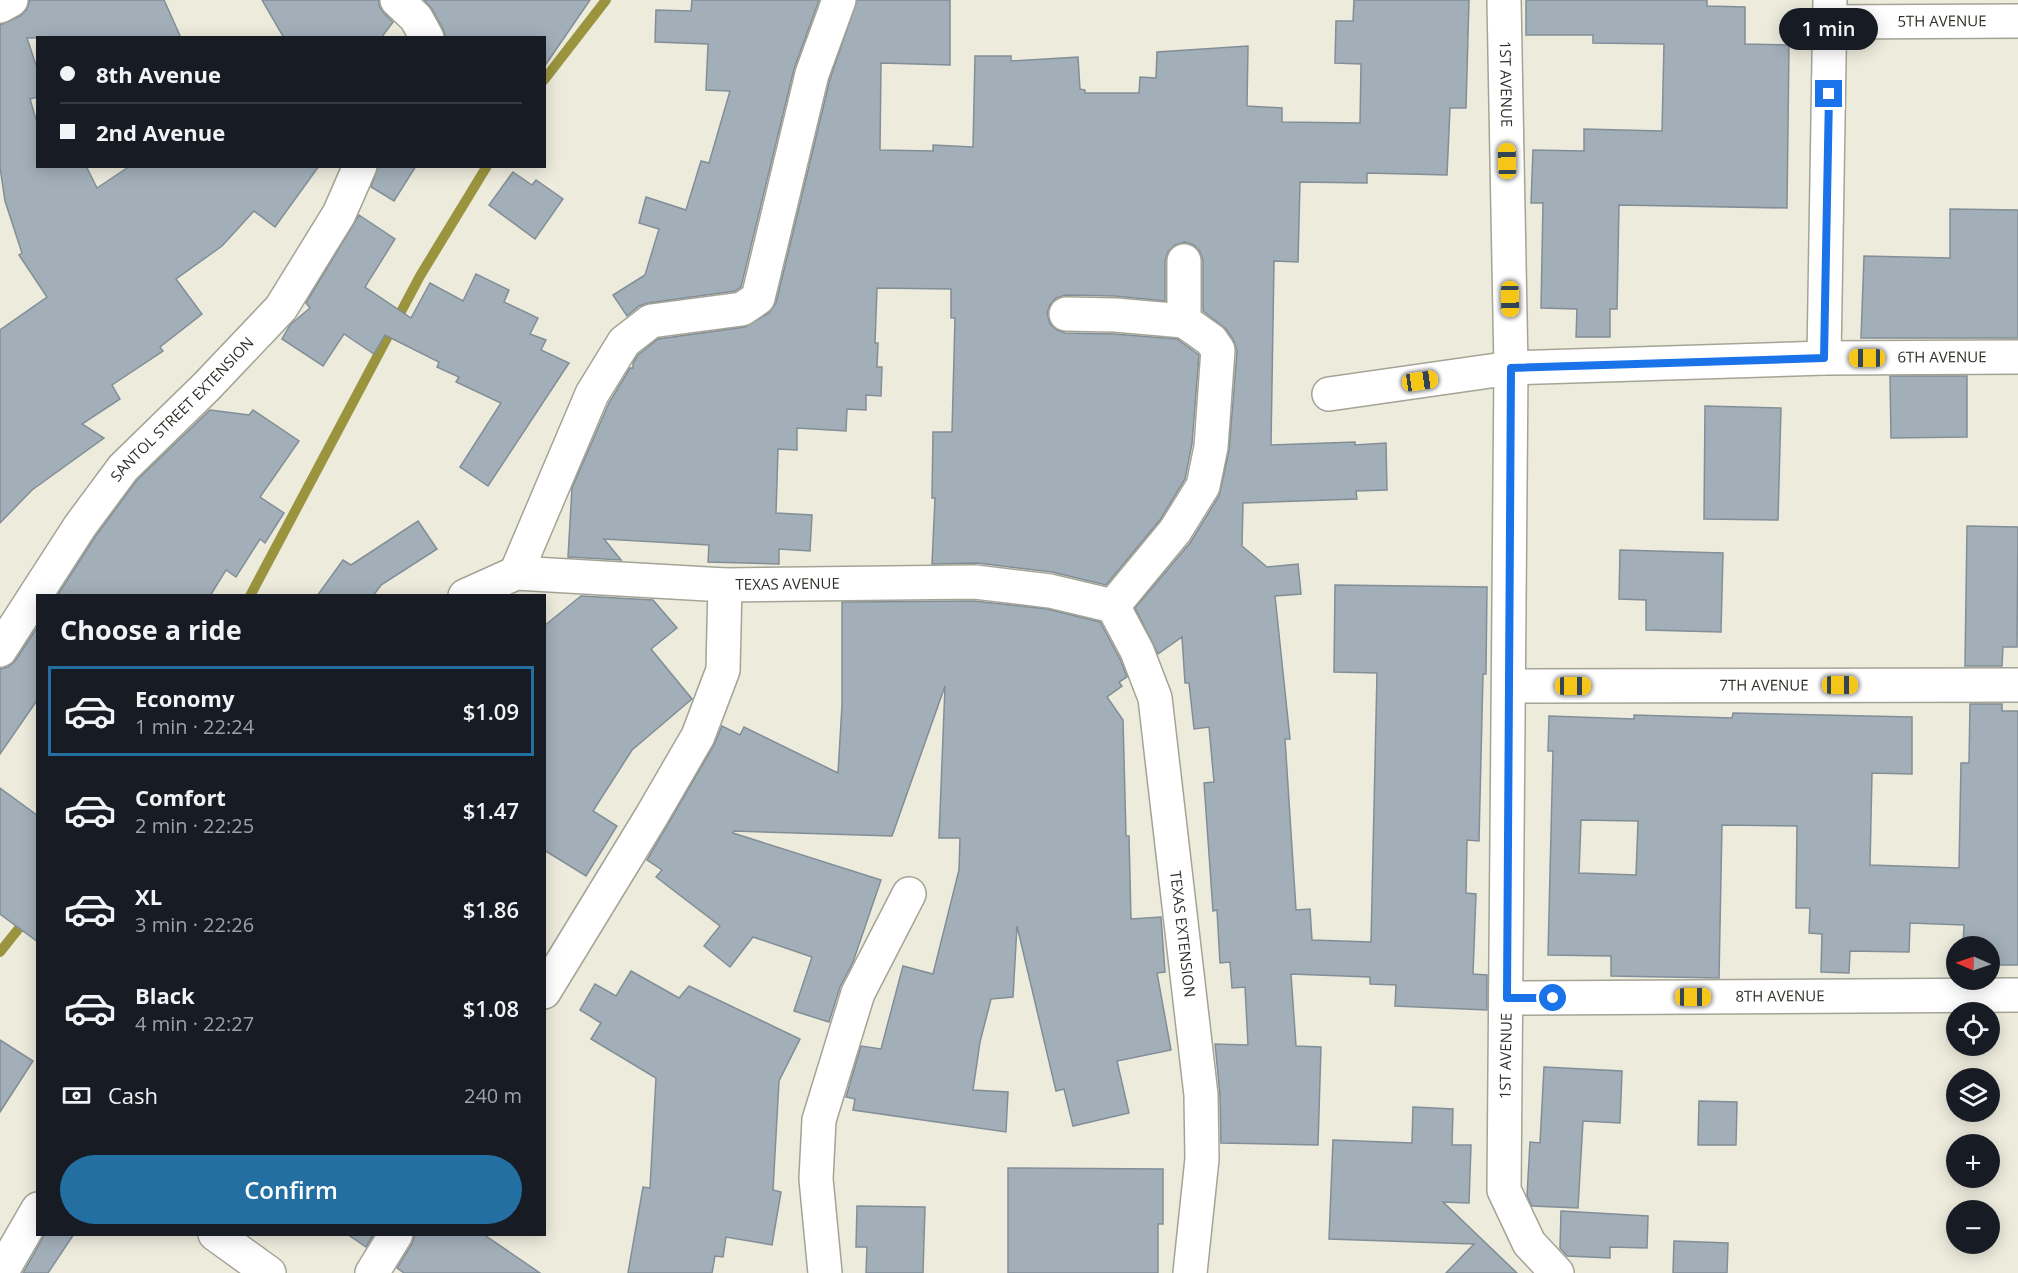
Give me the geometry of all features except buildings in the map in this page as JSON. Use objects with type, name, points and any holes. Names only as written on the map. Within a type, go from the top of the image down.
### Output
[{"type":"street","points":[[0,6],[11,0]]},
{"type":"street","points":[[397,0],[416,18],[426,36]]},
{"type":"street","points":[[516,573],[592,394],[624,342],[651,321],[742,309],[758,298],[812,74],[839,0]]},
{"type":"street","name":"1ST AVENUE","points":[[1504,0],[1511,368],[1504,1190],[1528,1243],[1557,1273]]},
{"type":"street","points":[[1824,358],[1830,11]]},
{"type":"street","name":"5TH AVENUE","points":[[1830,11],[2018,21]]},
{"type":"street","name":"SANTOL STREET EXTENSION","points":[[36,594],[80,526],[123,468],[282,308],[339,213],[359,168]]},
{"type":"street","points":[[1184,261],[1184,321]]},
{"type":"street","points":[[1066,314],[1115,315],[1184,321],[1211,340],[1218,350],[1211,447],[1203,486],[1175,531],[1113,606]]},
{"type":"street","name":"6TH AVENUE","points":[[1329,394],[1511,368],[1824,358],[2018,357]]},
{"type":"street","name":"TEXAS AVENUE","points":[[469,594],[516,573],[725,585],[975,582],[1050,591],[1113,606]]},
{"type":"street","points":[[546,989],[698,736],[723,670],[725,585]]},
{"type":"street","name":"SANTOL STREET EXTENSION","points":[[0,650],[36,594]]},
{"type":"street","name":"TEXAS EXTENSION","points":[[1113,606],[1137,651],[1155,698],[1158,720],[1201,1095],[1202,1159],[1190,1273]]},
{"type":"street","name":"7TH AVENUE","points":[[1509,686],[2018,685]]},
{"type":"street","points":[[825,1273],[816,1179],[819,1120],[858,993],[909,894]]},
{"type":"street","name":"8TH AVENUE","points":[[1507,998],[2018,995]]},
{"type":"street","points":[[1,1273],[36,1212]]},
{"type":"street","points":[[218,1236],[269,1273]]},
{"type":"street","points":[[372,1273],[395,1236]]},
{"type":"waterway","points":[[546,77],[606,0]]},
{"type":"waterway","points":[[251,594],[420,276],[486,168]]},
{"type":"waterway","points":[[0,952],[28,917]]},
{"type":"route","points":[[1553,998],[1507,998],[1511,368],[1824,358],[1829,94]]}]
